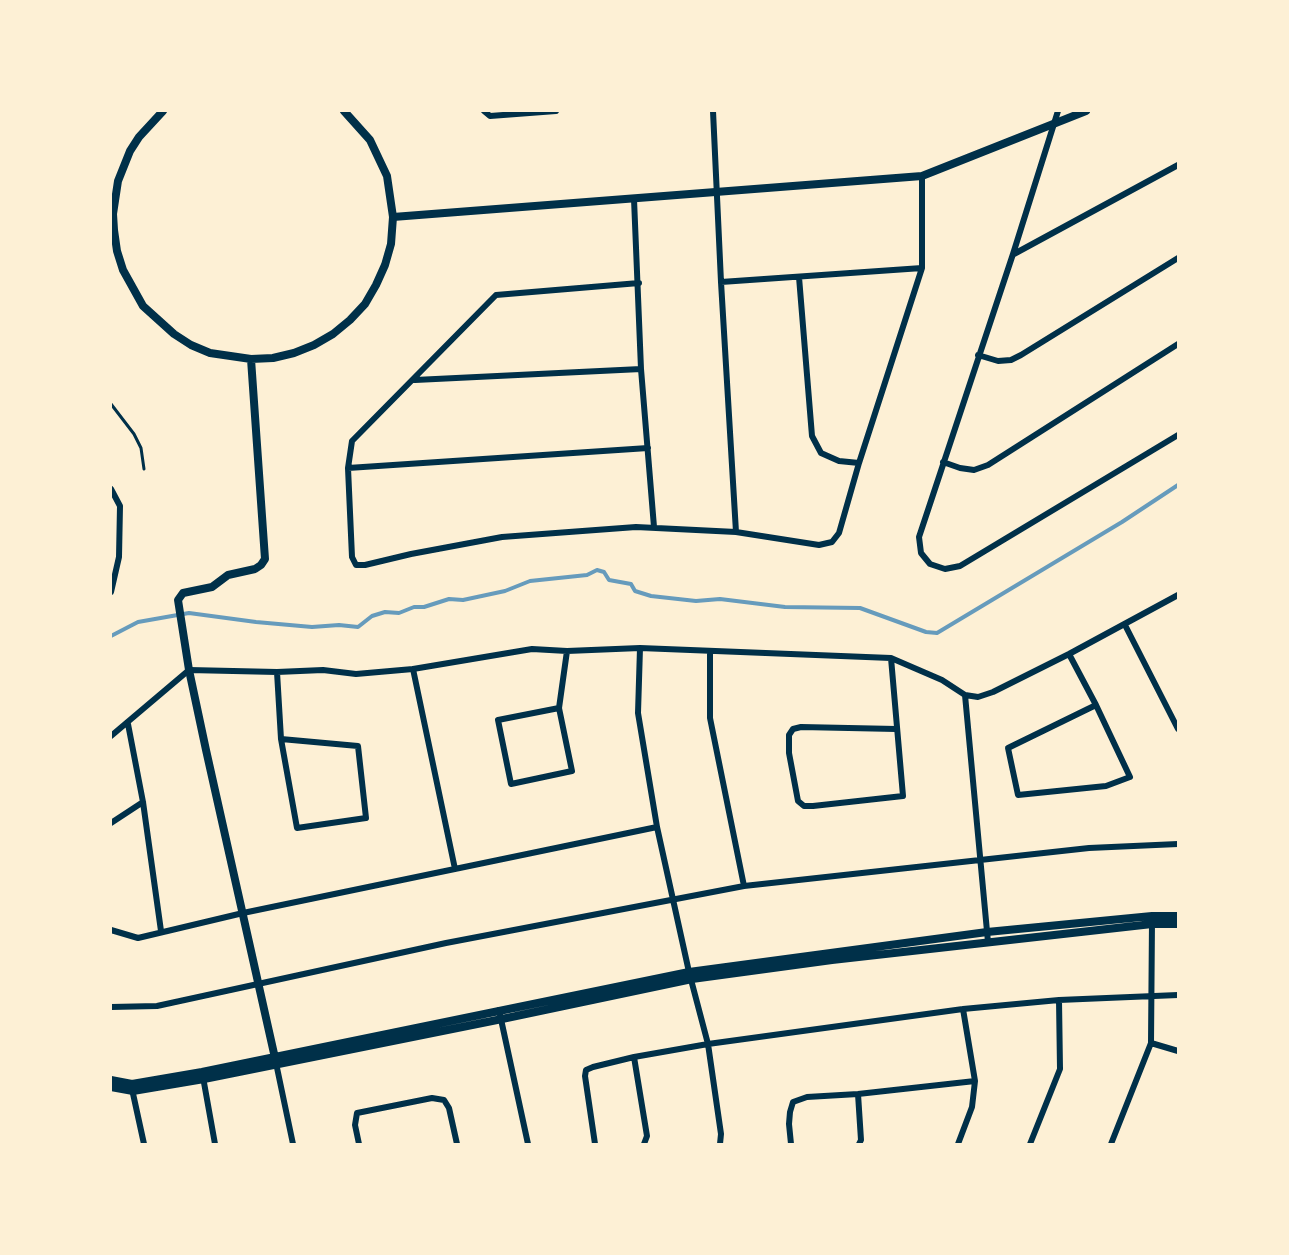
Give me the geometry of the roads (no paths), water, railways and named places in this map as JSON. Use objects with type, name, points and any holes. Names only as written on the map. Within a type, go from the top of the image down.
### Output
[{"type":"street","points":[[163,111],[139,137],[123,166],[115,197],[112,230],[127,280],[143,306],[174,334],[201,349],[230,357],[251,359],[273,358],[294,353],[333,334],[350,320],[370,294],[385,265],[391,244],[393,216],[390,186],[380,158],[370,140],[344,111]]},
{"type":"street","points":[[484,111],[490,116],[556,111]]},
{"type":"street","points":[[713,111],[736,532]]},
{"type":"street","points":[[1058,111],[919,537],[921,553],[930,564],[945,569],[960,566],[1178,435]]},
{"type":"street","points":[[393,216],[634,200],[922,176],[1086,111]]},
{"type":"street","points":[[1013,254],[1178,165]]},
{"type":"street","points":[[639,283],[496,295],[352,441],[348,468],[352,557],[356,565],[502,537],[654,527],[736,532],[819,545],[832,542],[839,533],[859,463],[922,268],[922,176]]},
{"type":"street","points":[[634,200],[642,369],[654,527]]},
{"type":"street","points":[[978,355],[998,361],[1011,360],[1022,355],[1178,258]]},
{"type":"street","points":[[721,282],[922,268]]},
{"type":"street","points":[[799,277],[812,436],[821,453],[839,461],[859,463]]},
{"type":"street","points":[[944,462],[974,470],[988,465],[1178,345]]},
{"type":"street","points":[[251,359],[265,559],[255,569],[228,575],[212,587],[183,593],[178,600],[189,670],[293,1144]]},
{"type":"street","points":[[414,380],[642,369]]},
{"type":"street","points":[[348,468],[648,448]]},
{"type":"street","points":[[111,489],[120,506],[119,557],[111,592]]},
{"type":"street","points":[[111,556],[119,557]]},
{"type":"street","points":[[111,736],[128,724],[189,670],[277,672],[323,670],[356,674],[413,669],[532,649],[567,651],[640,648],[891,658],[942,680],[965,695],[978,697],[993,692],[1177,599]]},
{"type":"street","points":[[1125,625],[1178,729]]},
{"type":"street","points":[[640,648],[638,713],[657,826],[690,975],[708,1044],[721,1134],[720,1144]]},
{"type":"street","points":[[559,708],[498,720],[511,784],[572,771],[559,708],[567,651]]},
{"type":"street","points":[[710,652],[710,718],[744,886]]},
{"type":"street","points":[[1070,654],[1096,705],[1130,777],[1106,786],[1018,795],[1008,748],[1096,705]]},
{"type":"street","points":[[891,658],[903,796],[813,806],[804,806],[798,801],[789,753],[789,735],[793,729],[801,727],[896,729]]},
{"type":"street","points":[[413,669],[455,869]]},
{"type":"street","points":[[277,672],[281,739],[297,828],[366,818],[358,746],[281,739]]},
{"type":"street","points":[[965,695],[988,942]]},
{"type":"street","points":[[128,724],[143,802],[161,931]]},
{"type":"street","points":[[111,823],[143,802]]},
{"type":"street","points":[[111,930],[138,938],[243,913],[657,826]]},
{"type":"street","points":[[111,1007],[157,1006],[446,943],[744,886],[1089,848],[1178,844]]},
{"type":"street","points":[[276,1059],[502,1019],[690,975],[988,942],[1178,916]]},
{"type":"street","points":[[1111,1144],[1150,1043],[1152,920]]},
{"type":"street","points":[[111,1087],[132,1087],[203,1075],[499,1010],[690,975],[987,932],[1152,920],[1178,924]]},
{"type":"street","points":[[595,1144],[586,1070],[633,1057],[708,1044],[963,1009],[1059,1000],[1178,995]]},
{"type":"street","points":[[1030,1144],[1060,1069],[1059,1000]]},
{"type":"street","points":[[958,1144],[972,1107],[975,1081],[963,1009]]},
{"type":"street","points":[[499,1010],[528,1144]]},
{"type":"street","points":[[1150,1043],[1178,1051]]},
{"type":"street","points":[[633,1057],[647,1136],[644,1144]]},
{"type":"street","points":[[203,1075],[215,1144]]},
{"type":"street","points":[[111,1080],[132,1087]]},
{"type":"street","points":[[792,1144],[789,1124],[793,1102],[807,1097],[858,1094],[975,1081]]},
{"type":"street","points":[[132,1087],[144,1144]]},
{"type":"street","points":[[858,1094],[859,1144]]},
{"type":"street","points":[[359,1144],[355,1125],[357,1113],[432,1098],[444,1100],[449,1108],[457,1144]]},
{"type":"lane","points":[[111,404],[134,434],[141,448],[144,469]]},
{"type":"waterway","points":[[111,636],[138,622],[189,613],[312,627],[339,625],[358,627],[372,616],[385,612],[399,613],[449,599],[463,600],[505,591],[530,581],[587,575],[597,570],[604,572],[609,580],[631,584],[635,591],[651,596],[696,601],[720,599],[785,607],[860,608],[926,632],[937,633],[1122,522],[1178,485]]}]
